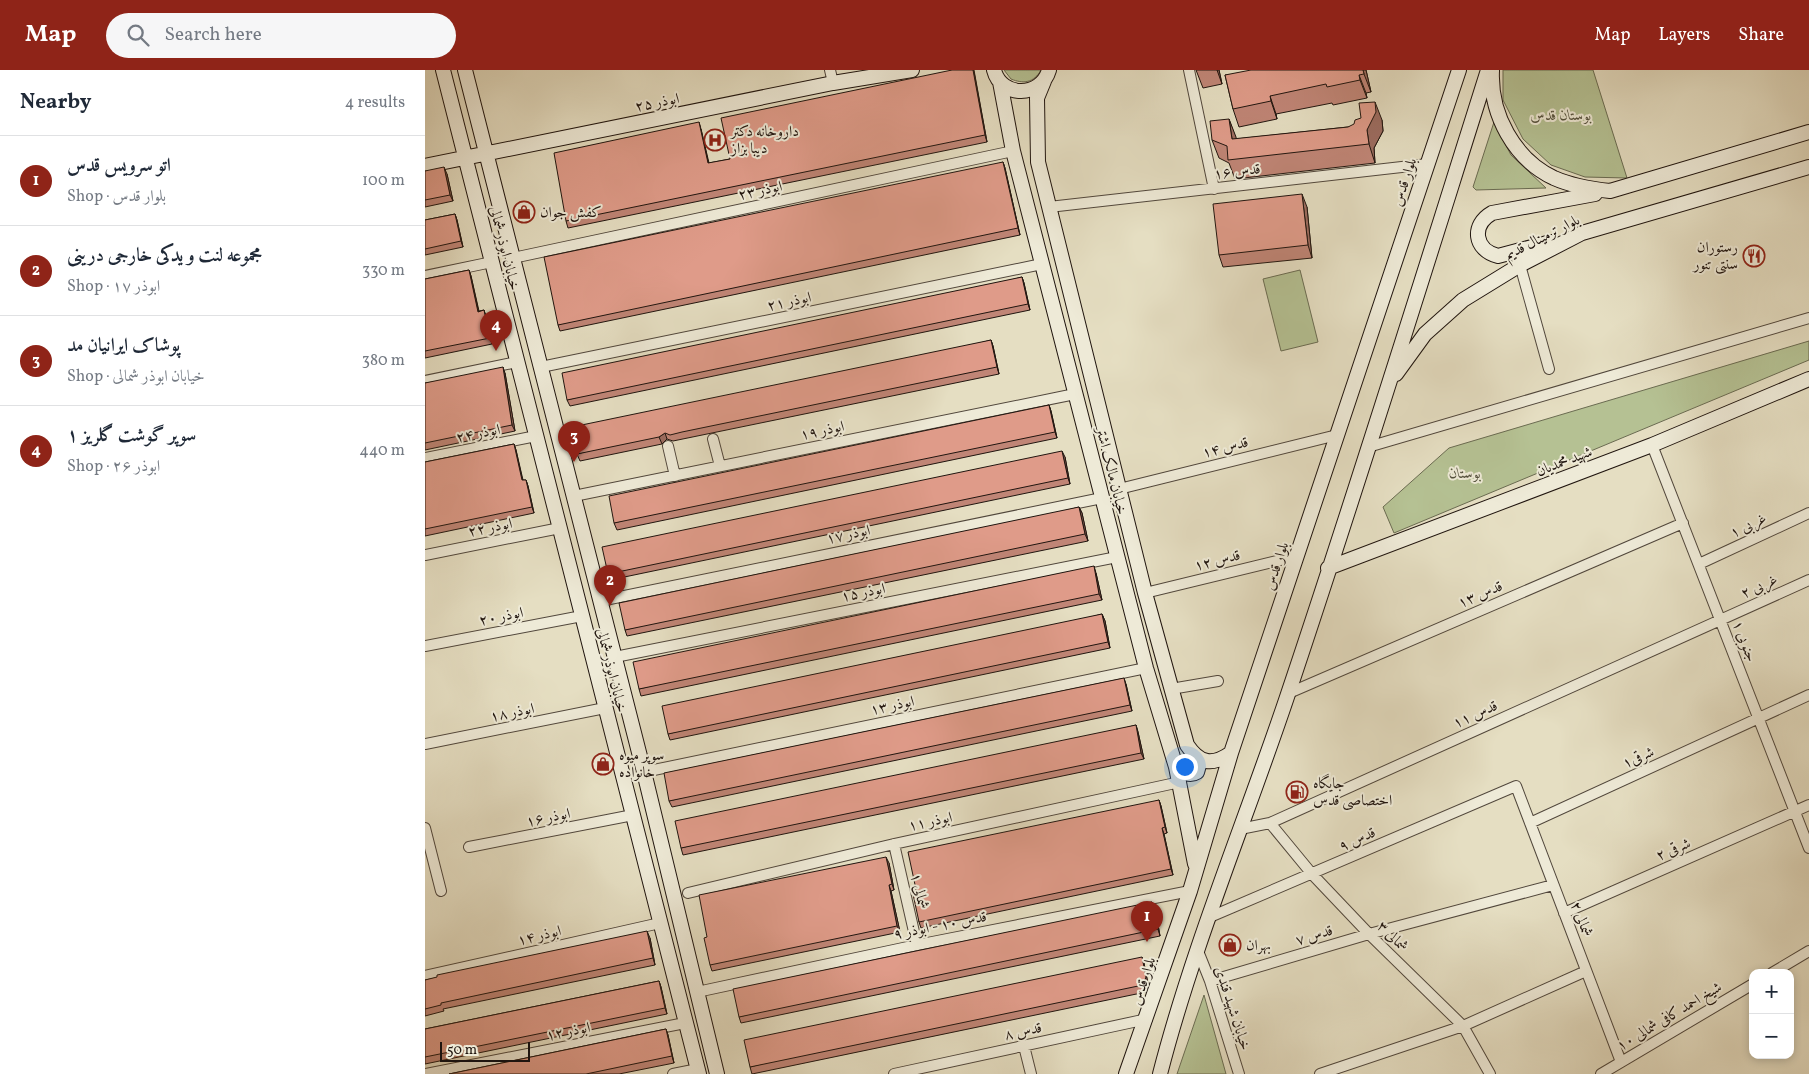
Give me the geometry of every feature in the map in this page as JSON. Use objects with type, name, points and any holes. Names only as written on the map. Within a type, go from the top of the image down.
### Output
[{"type":"main road","name":"خیابان ابوذر شمالی","points":[[443,70],[698,1072]]},
{"type":"main road","name":"خیابان ابوذر شمالی","points":[[465,70],[644,772],[717,1074]]},
{"type":"main road","name":"ابوذر ۲۵","points":[[425,166],[832,76],[912,70]]},
{"type":"main road","name":"بلوار قدس","points":[[1126,1074],[1146,1022],[1190,891],[1231,753],[1459,70]]},
{"type":"main road","points":[[1153,1074],[1172,1027],[1289,693],[1328,568],[1389,385],[1488,70]]},
{"type":"main road","points":[[1492,70],[1491,84],[1497,113],[1510,139],[1529,161],[1563,181],[1581,188],[1610,191]]},
{"type":"main road","points":[[997,76],[1014,91],[1022,92],[1030,90],[1046,75]]},
{"type":"main road","name":"خیابان مالک اشتر","points":[[1046,75],[1037,98],[1038,162],[1145,593],[1187,745],[1195,756]]},
{"type":"main road","name":"خیابان مالک اشتر","points":[[997,76],[1013,151],[1145,668],[1180,782],[1196,867]]},
{"type":"main road","points":[[1582,233],[1497,256],[1482,248],[1478,241],[1477,232],[1479,224],[1492,213],[1610,191],[1809,132]]},
{"type":"main road","name":"بلوار ترمینال قدیم","points":[[1389,385],[1425,334],[1463,300],[1520,265],[1582,233],[1809,167]]},
{"type":"main road","name":"شهید محمدیان","points":[[1328,568],[1652,445],[1809,379]]},
{"type":"main road","points":[[1195,756],[1207,762],[1220,760],[1231,753]]},
{"type":"main road","points":[[1176,767],[1186,774],[1194,775],[1199,765],[1195,756]]},
{"type":"main road","points":[[1135,1074],[1146,1022]]},
{"type":"main road","points":[[1160,1074],[1172,1027]]},
{"type":"street","points":[[1189,70],[1214,189]]},
{"type":"street","name":"ابوذر ۲۳","points":[[513,258],[1013,151]]},
{"type":"street","name":"قدس ۱۶","points":[[1049,207],[1428,164]]},
{"type":"street","points":[[425,276],[492,262]]},
{"type":"street","name":"ابوذر ۲۱","points":[[541,367],[1042,264]]},
{"type":"street","points":[[1520,265],[1549,369]]},
{"type":"street","points":[[1368,447],[1809,318]]},
{"type":"street","points":[[425,381],[517,362]]},
{"type":"street","name":"ابوذر ۱۹","points":[[574,496],[1075,394]]},
{"type":"street","name":"قدس ۱۴","points":[[1119,489],[1337,435]]},
{"type":"street","name":"ابوذر ۲۴","points":[[425,458],[536,436]]},
{"type":"street","points":[[713,439],[720,466]]},
{"type":"street","name":"۱ جنوبی","points":[[1652,445],[1809,848]]},
{"type":"street","points":[[668,446],[675,476]]},
{"type":"street","name":"ابوذر ۱۷","points":[[600,601],[1102,498]]},
{"type":"street","name":"غربی ۱","points":[[1699,564],[1809,513]]},
{"type":"street","name":"قدس ۱۳","points":[[1289,693],[1683,523]]},
{"type":"street","name":"ابوذر ۲۲","points":[[425,555],[560,528]]},
{"type":"street","name":"قدس ۱۲","points":[[1145,593],[1297,556]]},
{"type":"street","name":"ابوذر ۱۵","points":[[615,657],[1117,558]]},
{"type":"street","name":"غربی ۲","points":[[1720,620],[1809,580]]},
{"type":"street","name":"ابوذر ۲۰","points":[[425,646],[582,616]]},
{"type":"street","name":"قدس ۱۱","points":[[1240,830],[1269,823],[1720,620]]},
{"type":"street","name":"ابوذر ۱۳","points":[[644,772],[1145,668]]},
{"type":"street","points":[[1171,688],[1218,681]]},
{"type":"street","name":"شرقی۱","points":[[1530,823],[1809,695]]},
{"type":"street","name":"ابوذر ۱۸","points":[[425,744],[605,708]]},
{"type":"street","name":"ابوذر ۱۱","points":[[688,893],[894,844],[1180,782]]},
{"type":"street","name":"شمالی ۲","points":[[1515,786],[1621,1062]]},
{"type":"street","name":"قدس ۹","points":[[1210,917],[1515,786]]},
{"type":"street","name":"شرقی ۲","points":[[1564,913],[1809,805]]},
{"type":"street","name":"ابوذر ۱۶","points":[[469,846],[633,815]]},
{"type":"street","name":"شمالی ۳","points":[[1269,823],[1369,934],[1463,1026],[1490,1074]]},
{"type":"street","points":[[425,828],[428,849],[441,891]]},
{"type":"street","name":"شمالی ۱","points":[[894,844],[917,944]]},
{"type":"street","name":"قدس ۷","points":[[1210,981],[1369,934],[1553,885]]},
{"type":"street","name":"قدس ۱۰ - ابوذر ۹","points":[[697,992],[917,944],[1190,891]]},
{"type":"street","name":"ابوذر ۱۴","points":[[425,976],[660,923]]},
{"type":"street","name":"خیابان شهید قندی","points":[[1198,951],[1210,981],[1239,1074]]},
{"type":"street","points":[[1779,969],[1809,951]]},
{"type":"street","points":[[1320,1074],[1463,1026],[1586,972]]},
{"type":"street","name":"شیخ احمد کافی شمالی ۱۰","points":[[1601,1074],[1749,986]]},
{"type":"street","name":"قدس ۸","points":[[893,1074],[1146,1022]]},
{"type":"street","name":"ابوذر ۱۲","points":[[426,1074],[685,1023]]},
{"type":"street","points":[[1024,1046],[1031,1074]]},
{"type":"street","points":[[673,1074],[698,1072]]},
{"type":"green space","points":[[1004,70],[1041,70],[1032,80],[1020,82],[1011,79]]},
{"type":"green space","name":"بوستان قدس","points":[[1503,70],[1593,70],[1627,178],[1585,177],[1551,165],[1523,139],[1503,100]]},
{"type":"green space","points":[[1494,122],[1511,155],[1546,188],[1476,190],[1473,187]]},
{"type":"green space","points":[[1300,270],[1318,342],[1281,351],[1263,279]]},
{"type":"green space","name":"بوستان","points":[[1809,341],[1809,360],[1394,533],[1383,507],[1449,448]]},
{"type":"green space","points":[[1204,995],[1226,1074],[1177,1074]]},
{"type":"building","points":[[952,70],[973,70],[985,135],[566,221],[554,153],[699,122],[708,163],[730,159],[721,118]]},
{"type":"building","points":[[1251,70],[1363,70],[1364,74],[1359,75],[1360,80],[1327,87],[1326,84],[1270,96],[1271,101],[1233,109],[1225,75]]},
{"type":"building","points":[[1375,102],[1376,112],[1367,130],[1369,144],[1228,160],[1227,146],[1212,140],[1210,121],[1229,119],[1232,139],[1348,127],[1354,124],[1355,120],[1361,118],[1359,103]]},
{"type":"building","points":[[1003,162],[1018,228],[558,325],[544,257]]},
{"type":"building","points":[[444,167],[450,195],[425,200],[425,171]]},
{"type":"building","points":[[1302,194],[1308,245],[1219,255],[1213,204]]},
{"type":"building","points":[[455,214],[461,241],[425,249],[425,220]]},
{"type":"building","points":[[469,270],[478,312],[484,310],[490,338],[425,351],[425,279]]},
{"type":"building","points":[[1022,277],[1028,304],[567,400],[562,373]]},
{"type":"building","points":[[991,340],[997,367],[670,435],[665,433],[659,437],[577,454],[572,427]]},
{"type":"building","points":[[503,367],[512,425],[425,443],[425,383]]},
{"type":"building","points":[[1049,405],[1055,432],[614,523],[609,496]]},
{"type":"building","points":[[514,444],[522,480],[526,480],[532,507],[425,529],[425,462]]},
{"type":"building","points":[[1062,451],[1068,478],[608,574],[602,547]]},
{"type":"building","points":[[1079,507],[1085,534],[625,630],[619,603]]},
{"type":"building","points":[[1094,566],[1099,594],[639,689],[633,662]]},
{"type":"building","points":[[1102,614],[1108,642],[668,734],[662,706]]},
{"type":"building","points":[[1124,678],[1130,705],[669,801],[664,773]]},
{"type":"building","points":[[1136,725],[1141,753],[681,848],[675,821]]},
{"type":"building","points":[[1159,800],[1165,827],[1162,828],[1171,869],[919,922],[913,894],[917,894],[908,852]]},
{"type":"building","points":[[886,857],[892,884],[889,885],[897,926],[710,965],[704,938],[707,937],[699,895]]},
{"type":"building","points":[[1152,902],[1158,929],[739,1017],[733,989]]},
{"type":"building","points":[[647,931],[653,958],[441,1003],[441,1005],[425,1009],[425,980],[437,977],[437,975]]},
{"type":"building","points":[[1142,957],[1146,977],[1143,985],[750,1067],[744,1040]]},
{"type":"building","points":[[659,981],[665,1008],[425,1057],[425,1029]]},
{"type":"building","points":[[666,1029],[672,1056],[586,1074],[449,1074]]},
{"type":"place","name":"داروخانه دکتر دیبا بزاز","points":[[715,140]]},
{"type":"place","name":"کفش جوان","points":[[524,212]]},
{"type":"place","name":"رستوران سنتی تنور","points":[[1754,256]]},
{"type":"place","name":"سوپر گوشت گلریز ۱","points":[[496,351]]},
{"type":"place","name":"پوشاک ایرانیان مد","points":[[574,462]]},
{"type":"place","name":"مجموعه لنت و یدکی خارجی درینی","points":[[610,606]]},
{"type":"place","name":"سوپر میوه خانواده","points":[[603,764]]},
{"type":"place","name":"جایگاه اختصاصی قدس","points":[[1297,792]]},
{"type":"place","name":"اتو سرویس قدس","points":[[1147,942]]},
{"type":"place","name":"بهران","points":[[1230,945]]}]
